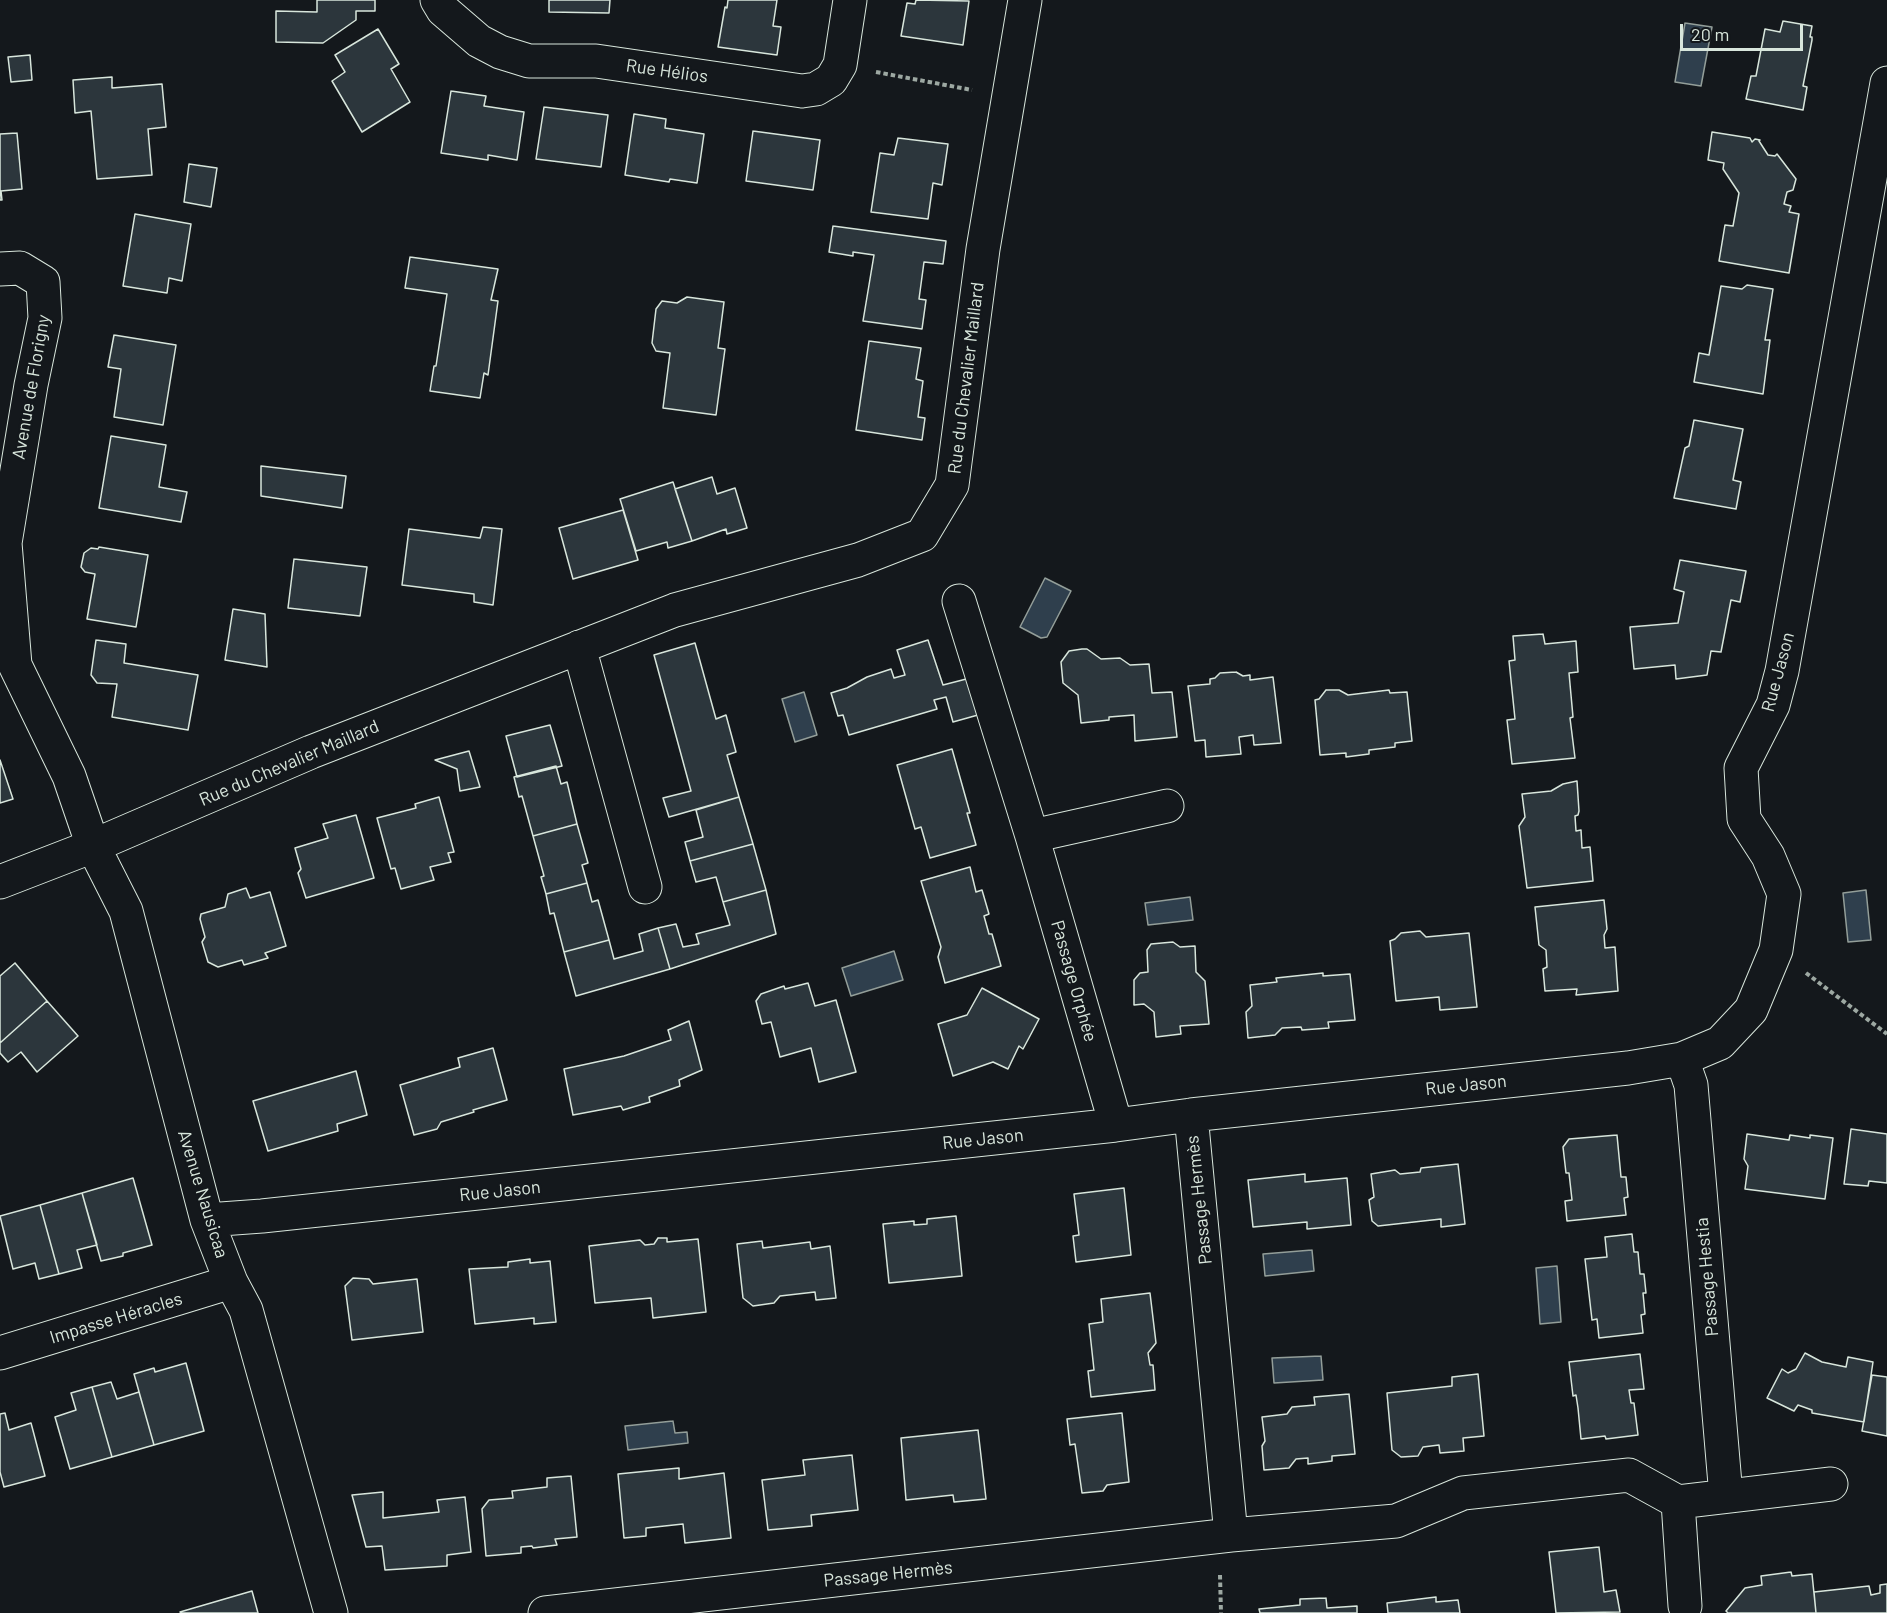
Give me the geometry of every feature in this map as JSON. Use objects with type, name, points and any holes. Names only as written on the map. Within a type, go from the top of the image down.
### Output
[{"type":"street","name":"Rue Hélios","points":[[436,0],[443,10],[479,41],[500,52],[529,61],[596,61],[802,91],[816,89],[831,80],[840,65]]},
{"type":"street","points":[[840,65],[850,0]]},
{"type":"street","name":"Rue du Chevalier Maillard","points":[[0,882],[93,846],[311,752],[675,610],[858,560],[922,535],[952,485],[983,249],[1025,0]]},
{"type":"street","name":"Rue Jason","points":[[207,1220],[1116,1125],[1629,1068],[1682,1059],[1720,1043],[1751,1010],[1776,950],[1784,894],[1768,856],[1744,819],[1741,768],[1773,705],[1782,671],[1887,83]]},
{"type":"street","name":"Avenue de Florigny","points":[[0,269],[20,268],[43,282],[45,318],[31,385],[5,543],[15,665],[69,776],[93,846]]},
{"type":"street","name":"Passage Orphée","points":[[959,601],[1032,836],[1116,1125]]},
{"type":"street","points":[[579,647],[645,887]]},
{"type":"street","points":[[1032,836],[1167,806]]},
{"type":"street","name":"Avenue Nausicaa","points":[[93,846],[126,911],[207,1220],[231,1282],[246,1310],[331,1613]]},
{"type":"street","name":"Passage Hestia","points":[[1682,1059],[1691,1085],[1726,1496]]},
{"type":"street","name":"Passage Hermès","points":[[1191,1115],[1232,1535]]},
{"type":"street","name":"Impasse Héracles","points":[[0,1353],[231,1282]]},
{"type":"street","name":"Passage Hermès","points":[[545,1613],[1232,1535],[1396,1521],[1464,1493],[1629,1475],[1678,1502]]},
{"type":"street","points":[[1685,1606],[1678,1502],[1831,1484]]},
{"type":"path","points":[[840,65],[1009,96]]},
{"type":"path","points":[[1776,950],[1887,1034]]},
{"type":"water","points":[[1685,23],[1712,27],[1701,86],[1675,82]]},
{"type":"water","points":[[1045,578],[1071,591],[1047,637],[1041,638],[1020,627]]},
{"type":"water","points":[[804,692],[817,735],[795,742],[782,699]]},
{"type":"water","points":[[1866,890],[1871,940],[1848,942],[1843,893]]},
{"type":"water","points":[[1190,897],[1193,920],[1148,925],[1145,903]]},
{"type":"water","points":[[894,951],[903,980],[851,996],[842,968]]},
{"type":"water","points":[[1312,1250],[1314,1271],[1265,1276],[1263,1254]]},
{"type":"water","points":[[1557,1266],[1561,1322],[1540,1324],[1536,1268]]},
{"type":"water","points":[[1321,1356],[1323,1380],[1274,1383],[1272,1358]]},
{"type":"water","points":[[673,1421],[675,1433],[687,1432],[688,1443],[628,1450],[625,1426]]},
{"type":"building","points":[[317,0],[375,0],[375,11],[356,11],[356,20],[323,43],[276,42],[276,11],[317,12]]},
{"type":"building","points":[[549,0],[610,0],[609,13],[549,12]]},
{"type":"building","points":[[728,0],[777,0],[773,26],[781,27],[777,55],[718,47]]},
{"type":"building","points":[[916,0],[969,1],[963,45],[901,36],[907,3],[915,4]]},
{"type":"building","points":[[1783,21],[1812,26],[1810,37],[1812,40],[1803,86],[1807,87],[1803,110],[1746,99],[1751,76],[1756,76],[1765,29],[1780,32]]},
{"type":"building","points":[[378,29],[399,64],[391,69],[410,102],[362,132],[332,81],[345,72],[335,55]]},
{"type":"building","points":[[30,55],[32,80],[11,82],[8,57]]},
{"type":"building","points":[[112,77],[112,88],[162,84],[166,127],[148,129],[152,175],[97,179],[91,111],[75,113],[73,80]]},
{"type":"building","points":[[451,91],[486,96],[484,106],[524,112],[517,160],[488,155],[488,160],[441,153]]},
{"type":"building","points":[[544,107],[608,115],[601,167],[536,159]]},
{"type":"building","points":[[634,114],[666,119],[665,128],[704,134],[697,183],[670,179],[669,182],[625,175]]},
{"type":"building","points":[[753,131],[820,140],[813,190],[746,181]]},
{"type":"building","points":[[1712,132],[1750,138],[1752,142],[1755,139],[1760,140],[1768,155],[1777,154],[1796,179],[1793,190],[1787,192],[1784,204],[1791,206],[1789,212],[1799,214],[1789,273],[1719,261],[1725,225],[1733,226],[1739,193],[1723,169],[1724,163],[1708,160]]},
{"type":"building","points":[[17,133],[22,189],[1,191],[2,200],[0,200],[0,134]]},
{"type":"building","points":[[898,138],[948,144],[942,185],[933,183],[928,219],[871,212],[880,153],[894,155]]},
{"type":"building","points":[[189,164],[217,168],[211,207],[184,202]]},
{"type":"building","points":[[135,214],[191,224],[182,281],[169,278],[167,293],[123,286]]},
{"type":"building","points":[[833,226],[946,241],[943,264],[924,262],[919,299],[926,300],[922,329],[863,321],[874,255],[853,252],[853,256],[829,252]]},
{"type":"building","points":[[410,257],[498,269],[491,300],[498,301],[488,375],[484,373],[480,398],[430,391],[447,294],[405,288]]},
{"type":"building","points":[[1747,285],[1773,289],[1765,340],[1770,340],[1763,394],[1694,382],[1699,353],[1709,355],[1721,286],[1742,289]]},
{"type":"building","points":[[687,297],[724,302],[718,348],[725,349],[716,415],[663,408],[670,353],[656,351],[652,343],[656,309],[662,301],[677,303]]},
{"type":"building","points":[[114,335],[176,345],[163,425],[114,417],[121,369],[108,367]]},
{"type":"building","points":[[869,341],[921,348],[916,379],[923,381],[918,417],[925,418],[922,440],[856,430]]},
{"type":"building","points":[[1694,420],[1743,429],[1733,480],[1741,482],[1736,509],[1674,498]]},
{"type":"building","points":[[111,436],[166,445],[159,487],[187,492],[181,522],[99,508]]},
{"type":"building","points":[[261,466],[346,476],[342,508],[261,496]]},
{"type":"building","points":[[712,477],[717,494],[735,488],[747,528],[727,534],[726,529],[692,541],[675,489]]},
{"type":"building","points":[[673,482],[692,541],[668,548],[667,542],[636,551],[620,499]]},
{"type":"building","points":[[623,510],[638,560],[573,579],[559,528]]},
{"type":"building","points":[[483,527],[502,529],[493,605],[474,602],[474,594],[402,585],[409,529],[480,538]]},
{"type":"building","points":[[99,547],[148,555],[136,627],[87,619],[95,574],[85,572],[81,567],[84,553],[91,548],[98,549]]},
{"type":"building","points":[[294,559],[367,567],[360,616],[288,608]]},
{"type":"building","points":[[1680,560],[1746,571],[1740,602],[1731,600],[1721,652],[1711,651],[1707,675],[1676,679],[1675,665],[1634,669],[1630,627],[1678,623],[1684,592],[1674,589]]},
{"type":"building","points":[[233,609],[265,614],[267,667],[225,660]]},
{"type":"building","points":[[1543,634],[1545,644],[1576,641],[1578,672],[1569,673],[1573,717],[1570,718],[1575,758],[1512,764],[1507,720],[1515,719],[1509,661],[1515,660],[1513,636]]},
{"type":"building","points":[[96,640],[126,644],[124,663],[198,675],[188,730],[112,717],[117,684],[97,683],[91,675]]},
{"type":"building","points":[[928,640],[943,685],[974,677],[985,713],[953,722],[946,697],[934,700],[937,709],[849,735],[843,715],[838,716],[831,693],[891,669],[894,678],[905,675],[897,650]]},
{"type":"building","points":[[695,643],[716,719],[726,715],[736,752],[727,755],[739,797],[669,817],[663,798],[691,791],[654,655]]},
{"type":"building","points":[[1087,649],[1101,659],[1120,658],[1130,665],[1149,664],[1152,693],[1172,692],[1177,737],[1135,741],[1134,715],[1081,723],[1078,695],[1063,683],[1061,662],[1069,651]]},
{"type":"building","points":[[1236,672],[1243,676],[1250,675],[1250,680],[1273,677],[1281,743],[1254,745],[1253,735],[1239,737],[1241,754],[1206,757],[1205,740],[1195,741],[1188,686],[1210,684],[1210,679],[1220,673]]},
{"type":"building","points":[[1326,690],[1339,690],[1348,695],[1389,690],[1390,693],[1407,692],[1412,741],[1395,743],[1395,747],[1369,750],[1369,754],[1346,757],[1346,753],[1320,755],[1315,700],[1319,699]]},
{"type":"building","points":[[550,725],[562,766],[517,777],[506,736]]},
{"type":"building","points":[[952,749],[970,813],[967,813],[976,845],[930,858],[921,827],[915,829],[897,765]]},
{"type":"building","points":[[469,751],[480,787],[460,791],[457,769],[435,760]]},
{"type":"building","points":[[0,760],[13,799],[0,803]]},
{"type":"building","points":[[556,766],[561,784],[567,782],[577,824],[533,836],[514,777]]},
{"type":"building","points":[[1577,781],[1579,811],[1575,816],[1576,831],[1581,830],[1582,848],[1590,847],[1593,881],[1527,888],[1519,826],[1525,817],[1522,794],[1551,791],[1563,784]]},
{"type":"building","points":[[439,797],[454,852],[448,853],[451,862],[430,867],[434,880],[401,889],[395,868],[391,869],[377,818],[416,808],[415,804]]},
{"type":"building","points":[[739,797],[753,844],[690,861],[685,842],[703,837],[696,810]]},
{"type":"building","points":[[356,815],[374,878],[306,898],[298,873],[301,869],[295,848],[328,838],[323,824]]},
{"type":"building","points":[[577,824],[588,863],[582,865],[587,883],[546,894],[541,877],[544,876],[533,836]]},
{"type":"building","points":[[753,844],[766,890],[723,902],[716,877],[696,882],[690,861]]},
{"type":"building","points":[[970,867],[976,892],[982,890],[989,914],[984,916],[1001,966],[945,983],[938,957],[941,947],[921,881]]},
{"type":"building","points":[[587,883],[592,902],[598,900],[609,940],[564,952],[554,913],[550,914],[546,894]]},
{"type":"building","points":[[246,888],[250,898],[270,892],[286,946],[265,953],[268,958],[244,965],[242,960],[218,967],[208,962],[202,942],[205,937],[200,919],[201,914],[225,907],[228,894]]},
{"type":"building","points":[[766,890],[776,934],[670,969],[658,928],[676,924],[683,947],[699,944],[696,934],[730,925],[723,902]]},
{"type":"building","points":[[1604,900],[1607,929],[1604,935],[1605,948],[1615,947],[1618,991],[1576,995],[1577,989],[1545,991],[1543,969],[1547,967],[1546,950],[1539,945],[1535,907]]},
{"type":"building","points":[[658,928],[670,969],[576,996],[564,952],[609,940],[614,959],[643,951],[639,934]]},
{"type":"building","points":[[1420,931],[1426,937],[1469,933],[1477,1007],[1440,1010],[1439,997],[1396,1001],[1390,941],[1401,933]]},
{"type":"building","points":[[1173,942],[1180,947],[1195,946],[1196,972],[1205,981],[1209,1024],[1180,1026],[1181,1034],[1156,1037],[1154,1012],[1144,1004],[1134,1005],[1134,980],[1140,973],[1148,972],[1147,950],[1151,944]]},
{"type":"building","points":[[15,963],[47,1001],[0,1043],[0,976]]},
{"type":"building","points":[[1323,973],[1323,976],[1350,974],[1355,1020],[1328,1022],[1329,1028],[1302,1030],[1301,1027],[1282,1028],[1275,1035],[1248,1038],[1246,1012],[1252,1006],[1250,985],[1277,982],[1276,978]]},
{"type":"building","points":[[808,983],[815,1006],[836,1000],[856,1072],[819,1082],[811,1048],[780,1057],[771,1022],[762,1024],[756,1001],[761,994],[784,986],[785,989]]},
{"type":"building","points":[[982,988],[1039,1019],[1023,1049],[1019,1046],[1008,1069],[993,1062],[953,1076],[938,1024],[967,1015]]},
{"type":"building","points":[[47,1001],[78,1036],[37,1072],[21,1052],[8,1062],[0,1053],[0,1043]]},
{"type":"building","points":[[689,1021],[702,1070],[679,1080],[680,1086],[649,1097],[650,1102],[623,1110],[621,1106],[573,1115],[564,1069],[624,1056],[671,1040],[668,1030]]},
{"type":"building","points":[[493,1048],[507,1100],[441,1122],[437,1129],[414,1135],[400,1085],[460,1067],[458,1058]]},
{"type":"building","points":[[356,1071],[367,1115],[337,1124],[338,1131],[268,1151],[253,1101]]},
{"type":"building","points":[[1851,1129],[1887,1134],[1887,1183],[1869,1181],[1868,1186],[1844,1184]]},
{"type":"building","points":[[1747,1134],[1789,1140],[1790,1135],[1833,1138],[1825,1199],[1745,1189],[1748,1166],[1744,1159]]},
{"type":"building","points":[[1617,1135],[1621,1177],[1626,1177],[1628,1197],[1624,1198],[1626,1215],[1567,1221],[1565,1201],[1572,1200],[1563,1147],[1569,1139]]},
{"type":"building","points":[[1458,1164],[1465,1224],[1441,1227],[1441,1219],[1378,1226],[1372,1221],[1369,1200],[1374,1197],[1371,1174],[1395,1170],[1400,1174],[1420,1172],[1421,1168]]},
{"type":"building","points":[[1305,1174],[1305,1182],[1347,1178],[1351,1225],[1307,1229],[1307,1222],[1253,1227],[1248,1180]]},
{"type":"building","points":[[133,1178],[152,1245],[123,1253],[123,1256],[101,1261],[82,1193]]},
{"type":"building","points":[[1124,1188],[1131,1255],[1076,1262],[1073,1236],[1079,1235],[1074,1194]]},
{"type":"building","points":[[82,1193],[97,1245],[77,1250],[82,1268],[59,1274],[40,1205]]},
{"type":"building","points":[[40,1205],[59,1274],[39,1279],[35,1263],[13,1269],[0,1216]]},
{"type":"building","points":[[956,1216],[962,1276],[889,1283],[883,1224],[914,1221],[914,1225],[927,1224],[927,1219]]},
{"type":"building","points":[[1632,1234],[1634,1252],[1638,1252],[1640,1274],[1644,1274],[1646,1293],[1643,1293],[1645,1314],[1641,1315],[1643,1333],[1599,1338],[1597,1319],[1592,1320],[1585,1259],[1607,1257],[1605,1237]]},
{"type":"building","points":[[658,1238],[667,1238],[667,1242],[698,1239],[706,1312],[653,1318],[651,1298],[595,1303],[589,1246],[640,1240],[645,1245],[654,1244]]},
{"type":"building","points":[[762,1241],[763,1248],[810,1242],[811,1249],[830,1246],[836,1298],[816,1300],[815,1292],[780,1296],[774,1303],[753,1306],[743,1298],[737,1244]]},
{"type":"building","points":[[530,1259],[530,1263],[550,1261],[556,1322],[534,1324],[534,1318],[475,1324],[469,1269],[508,1267],[508,1262]]},
{"type":"building","points":[[353,1278],[369,1279],[373,1284],[417,1279],[423,1332],[352,1340],[345,1286]]},
{"type":"building","points":[[1150,1293],[1156,1343],[1148,1353],[1150,1365],[1153,1365],[1155,1390],[1091,1397],[1088,1371],[1094,1370],[1089,1324],[1103,1322],[1101,1299]]},
{"type":"building","points":[[1805,1353],[1822,1362],[1846,1367],[1848,1357],[1873,1362],[1864,1422],[1812,1413],[1812,1410],[1798,1405],[1794,1411],[1767,1398],[1782,1369],[1788,1373],[1796,1369]]},
{"type":"building","points":[[1640,1354],[1644,1389],[1629,1390],[1631,1403],[1634,1403],[1638,1435],[1581,1439],[1576,1395],[1573,1396],[1569,1362]]},
{"type":"building","points":[[186,1363],[204,1431],[154,1445],[134,1374],[154,1368],[155,1372]]},
{"type":"building","points":[[1478,1374],[1484,1436],[1463,1438],[1464,1451],[1440,1453],[1439,1445],[1423,1447],[1418,1456],[1401,1457],[1392,1450],[1387,1393],[1452,1386],[1452,1377]]},
{"type":"building","points":[[1872,1375],[1887,1377],[1887,1436],[1862,1431]]},
{"type":"building","points":[[111,1382],[117,1399],[139,1392],[154,1445],[112,1457],[92,1387]]},
{"type":"building","points":[[92,1387],[112,1457],[70,1469],[55,1417],[76,1410],[71,1393]]},
{"type":"building","points":[[1349,1394],[1355,1454],[1332,1456],[1332,1461],[1308,1464],[1308,1458],[1296,1459],[1289,1468],[1264,1470],[1262,1446],[1265,1441],[1262,1417],[1287,1414],[1292,1407],[1315,1405],[1314,1397]]},
{"type":"building","points":[[5,1413],[9,1430],[31,1423],[45,1476],[4,1487],[0,1472],[0,1414]]},
{"type":"building","points":[[1122,1413],[1129,1482],[1107,1485],[1103,1491],[1082,1493],[1075,1444],[1070,1445],[1067,1419]]},
{"type":"building","points":[[978,1430],[986,1499],[954,1502],[953,1495],[906,1500],[901,1438]]},
{"type":"building","points":[[852,1455],[858,1510],[811,1515],[812,1526],[768,1530],[762,1480],[805,1475],[803,1460]]},
{"type":"building","points":[[679,1468],[679,1479],[724,1473],[731,1538],[685,1543],[683,1524],[646,1528],[646,1536],[624,1538],[618,1474]]},
{"type":"building","points":[[571,1476],[577,1537],[555,1539],[557,1545],[521,1547],[521,1553],[486,1556],[482,1509],[489,1500],[513,1498],[512,1491],[547,1487],[547,1478]]},
{"type":"building","points":[[383,1492],[383,1518],[439,1512],[437,1500],[465,1497],[471,1552],[447,1555],[447,1566],[385,1570],[382,1546],[366,1547],[352,1495]]},
{"type":"building","points":[[1599,1547],[1604,1592],[1616,1590],[1620,1612],[1556,1613],[1549,1552]]},
{"type":"building","points":[[1791,1572],[1792,1576],[1812,1574],[1816,1613],[1728,1613],[1726,1611],[1745,1588],[1762,1585],[1761,1576]]},
{"type":"building","points":[[1887,1584],[1887,1613],[1816,1613],[1814,1592],[1869,1586],[1871,1595],[1880,1593],[1880,1585]]},
{"type":"building","points":[[252,1591],[258,1613],[180,1612]]},
{"type":"building","points":[[1436,1597],[1436,1602],[1458,1600],[1460,1613],[1388,1613],[1387,1603]]},
{"type":"building","points":[[1326,1598],[1327,1608],[1357,1606],[1357,1613],[1260,1613],[1259,1609],[1300,1605],[1300,1599]]}]
